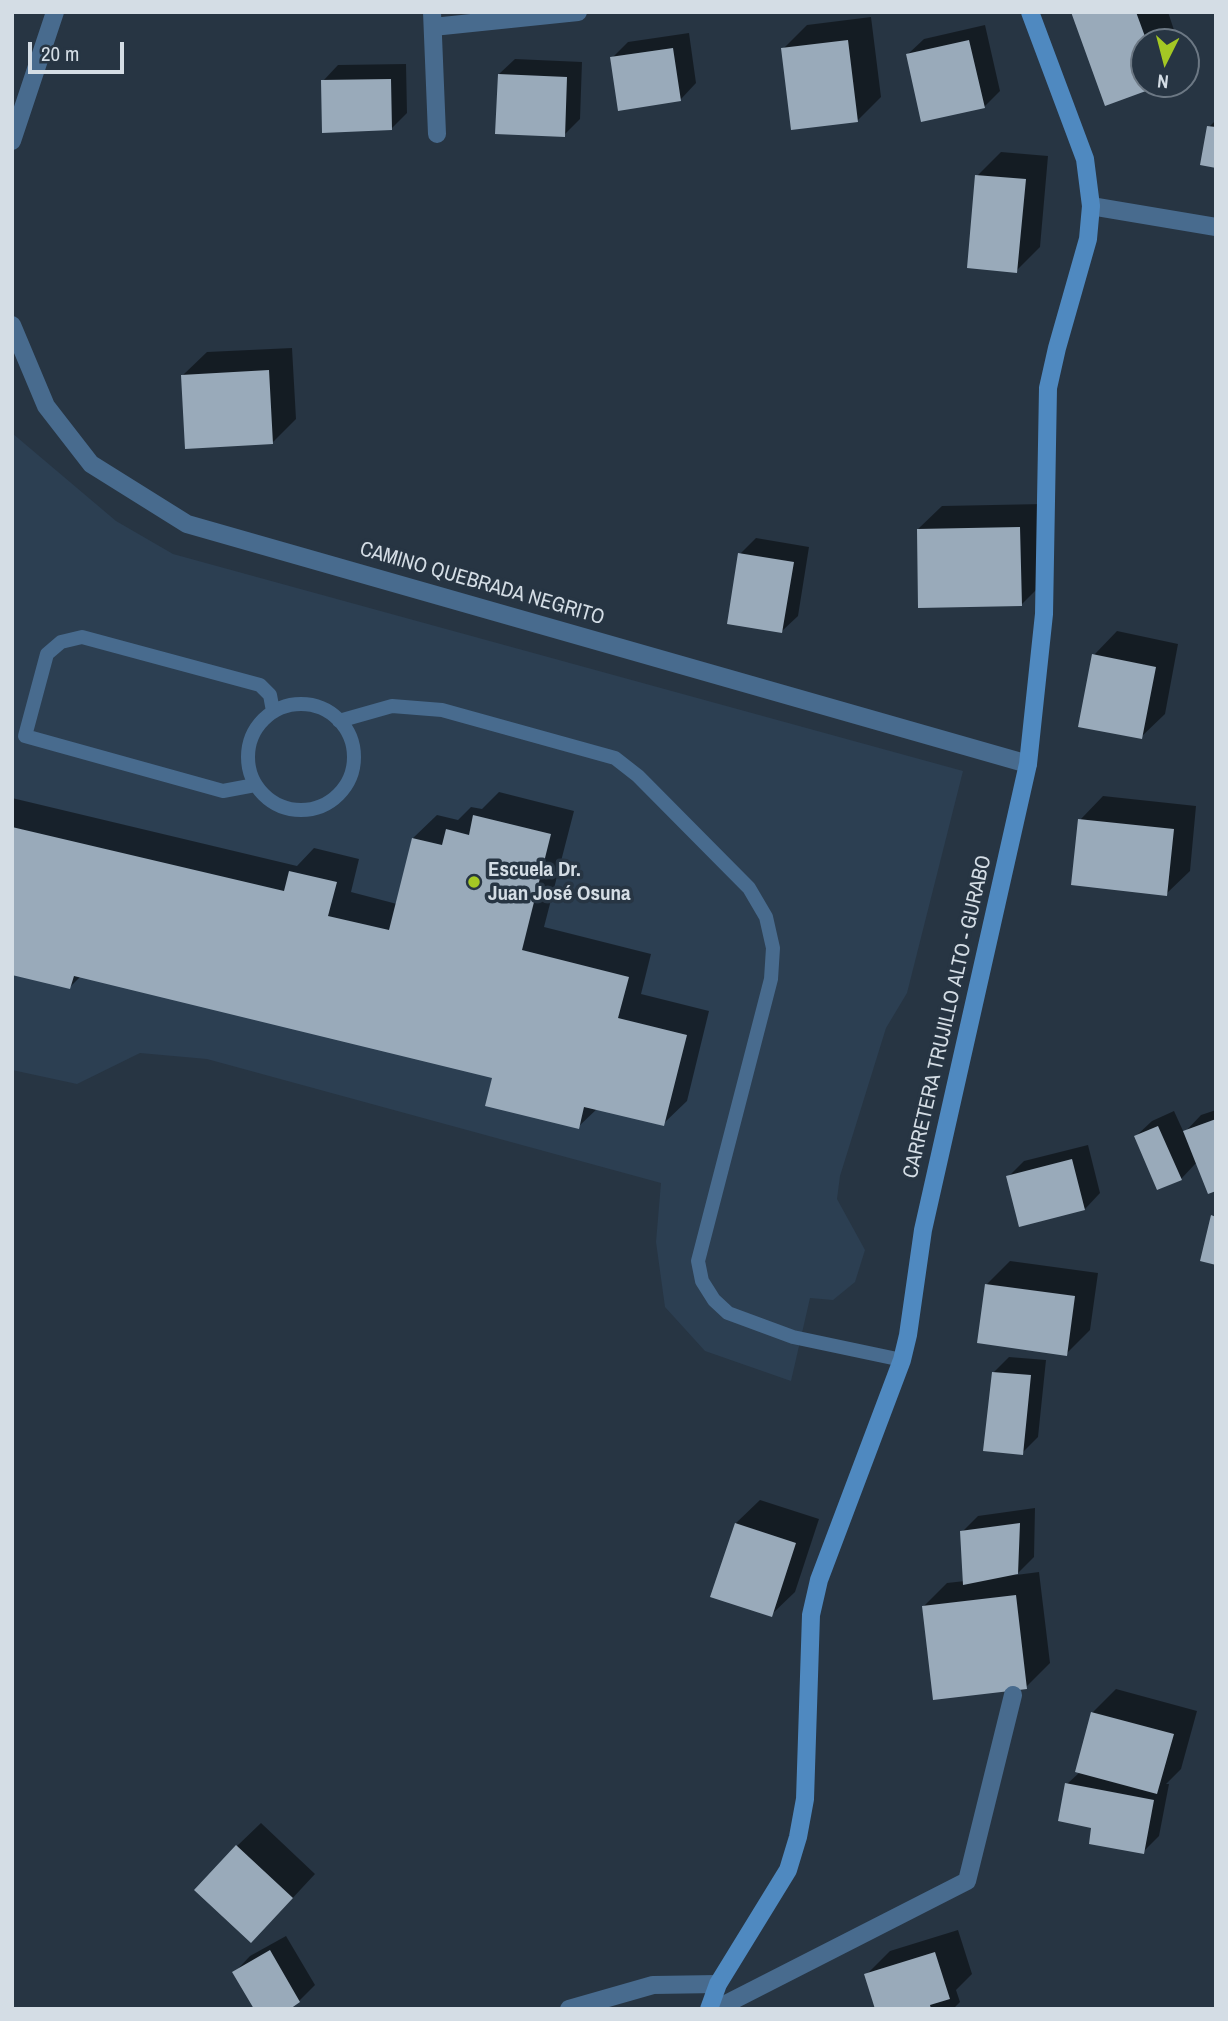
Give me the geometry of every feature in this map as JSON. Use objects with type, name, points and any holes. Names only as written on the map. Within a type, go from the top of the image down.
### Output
[{"type":"main road","name":"CARRETERA TRUJILLO ALTO - GURABO","points":[[709,2009],[718,1984],[788,1870],[799,1837],[805,1798],[811,1615],[819,1580],[902,1360],[923,1230],[1028,764],[1044,614],[1048,388],[1088,239],[1091,206],[1085,159],[1030,12]]},
{"type":"street","points":[[12,141],[54,12]]},
{"type":"street","points":[[437,134],[433,20],[578,12]]},
{"type":"street","points":[[1091,206],[1216,227]]},
{"type":"street","name":"CAMINO QUEBRADA NEGRITO","points":[[12,325],[46,406],[91,464],[187,524],[1028,764]]},
{"type":"street","points":[[716,2009],[967,1881],[1013,1695]]},
{"type":"street","points":[[569,2009],[653,1985],[718,1984]]},
{"type":"lane","points":[[254,785],[223,791],[25,736],[47,654],[61,642],[82,638],[260,685],[270,695],[273,711]]},
{"type":"lane","points":[[293,704],[314,705],[333,714],[339,721],[347,730],[354,749],[353,771],[344,789],[328,804],[309,811],[288,810],[269,801],[254,785],[248,766],[248,745],[258,726],[273,711],[293,704]]},
{"type":"lane","points":[[339,721],[392,706],[442,710],[615,758],[638,776],[749,888],[766,917],[773,948],[771,979],[698,1261],[702,1281],[714,1300],[728,1313],[793,1337],[902,1360]]},
{"type":"shaded area","name":"Escuela Dr. Juan José Osuna","points":[[12,433],[116,521],[173,554],[963,771],[907,993],[886,1028],[840,1176],[837,1199],[865,1250],[855,1282],[833,1300],[810,1298],[791,1381],[705,1351],[665,1307],[656,1242],[661,1183],[207,1059],[140,1053],[77,1084],[12,1070]]},
{"type":"building","points":[[1071,12],[1136,12],[1142,28],[1130,28],[1130,97],[1105,106]]},
{"type":"building","points":[[848,40],[858,122],[791,130],[781,48]]},
{"type":"building","points":[[969,40],[985,108],[921,122],[906,54]]},
{"type":"building","points":[[673,48],[681,101],[618,111],[610,57]]},
{"type":"building","points":[[498,74],[567,77],[565,137],[495,134]]},
{"type":"building","points":[[391,79],[392,130],[322,133],[321,80]]},
{"type":"building","points":[[1207,126],[1216,127],[1216,168],[1200,165]]},
{"type":"building","points":[[975,175],[1026,179],[1017,273],[967,268]]},
{"type":"building","points":[[269,370],[273,444],[185,449],[181,375]]},
{"type":"building","points":[[1020,527],[1022,606],[918,608],[917,529]]},
{"type":"building","points":[[738,553],[794,562],[782,633],[727,624]]},
{"type":"building","points":[[1092,654],[1156,667],[1142,739],[1078,727]]},
{"type":"building","points":[[473,815],[551,834],[522,950],[629,977],[618,1018],[687,1035],[664,1126],[584,1107],[579,1129],[485,1106],[492,1078],[74,976],[70,989],[12,975],[12,827],[284,891],[289,871],[337,882],[328,916],[389,930],[412,838],[442,845],[446,829],[469,835]]},
{"type":"building","points":[[1078,819],[1174,829],[1167,896],[1071,885]]},
{"type":"building","points":[[1216,1119],[1216,1191],[1208,1194],[1183,1131]]},
{"type":"building","points":[[1158,1126],[1182,1180],[1157,1190],[1134,1136]]},
{"type":"building","points":[[1072,1159],[1085,1210],[1019,1227],[1006,1176]]},
{"type":"building","points":[[1211,1215],[1216,1217],[1216,1265],[1200,1261]]},
{"type":"building","points":[[985,1284],[1075,1296],[1067,1356],[977,1343]]},
{"type":"building","points":[[992,1372],[1031,1375],[1023,1455],[983,1451]]},
{"type":"building","points":[[735,1523],[796,1543],[772,1617],[710,1597]]},
{"type":"building","points":[[1020,1523],[1018,1574],[963,1585],[960,1531]]},
{"type":"building","points":[[1016,1595],[1027,1689],[933,1700],[922,1606]]},
{"type":"building","points":[[1091,1712],[1174,1734],[1157,1794],[1075,1772]]},
{"type":"building","points":[[1065,1783],[1154,1800],[1144,1854],[1089,1844],[1091,1828],[1058,1821]]},
{"type":"building","points":[[236,1845],[293,1898],[251,1943],[194,1890]]},
{"type":"building","points":[[270,1950],[300,2002],[290,2009],[254,2009],[232,1972]]},
{"type":"building","points":[[935,1952],[950,1999],[930,2005],[931,2009],[875,2009],[864,1974]]},
{"type":"place","name":"Escuela Dr. Juan José Osuna","points":[[474,882]]}]
